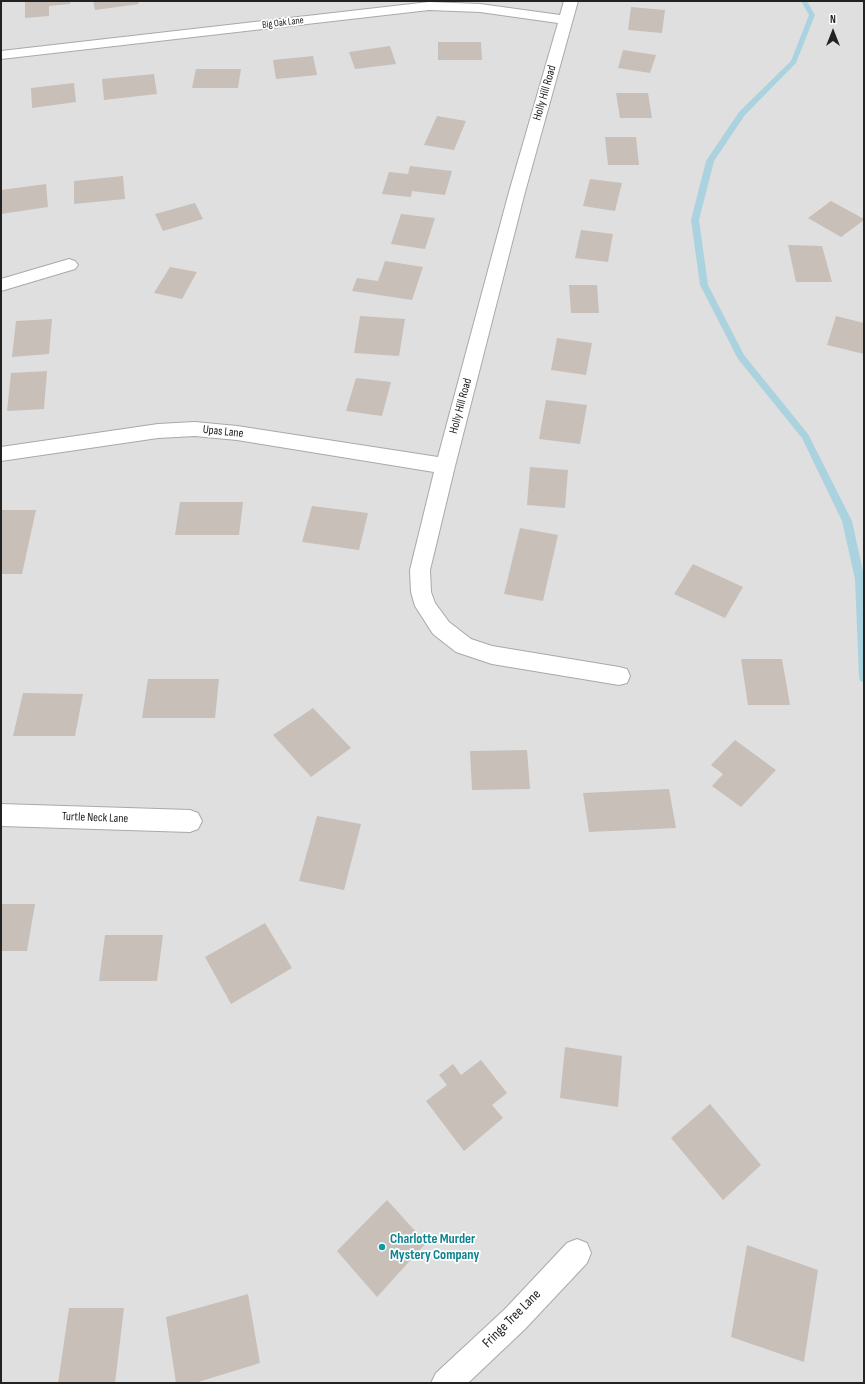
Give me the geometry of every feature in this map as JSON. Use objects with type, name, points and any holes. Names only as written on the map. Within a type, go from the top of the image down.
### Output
[{"type":"street","name":"Holly Hill Road","points":[[571,1],[517,192],[445,466],[420,570],[421,592],[426,606],[441,628],[464,646],[492,655],[618,676]]},
{"type":"street","name":"Big Oak Lane","points":[[1,55],[429,6],[457,5],[495,9],[566,20]]},
{"type":"street","points":[[1,285],[69,265]]},
{"type":"street","name":"Upas Lane","points":[[1,454],[158,431],[195,429],[237,433],[445,466]]},
{"type":"street","name":"Turtle Neck Lane","points":[[1,815],[190,821]]},
{"type":"street","name":"Fringe Tree Lane","points":[[446,1383],[515,1318],[576,1253]]},
{"type":"shaded area","points":[[1,1],[864,1],[864,1383],[1,1383]]},
{"type":"building","points":[[25,1],[70,1],[70,4],[49,6],[49,16],[25,18]]},
{"type":"building","points":[[93,1],[138,1],[139,4],[95,10]]},
{"type":"building","points":[[631,7],[665,10],[662,33],[628,30]]},
{"type":"building","points":[[438,42],[481,42],[482,60],[438,60]]},
{"type":"building","points":[[390,46],[396,64],[355,69],[349,52]]},
{"type":"building","points":[[623,50],[656,55],[650,73],[618,68]]},
{"type":"building","points":[[313,56],[317,75],[276,79],[273,60]]},
{"type":"building","points":[[196,69],[241,69],[238,88],[192,88]]},
{"type":"building","points":[[154,74],[157,94],[104,100],[102,79]]},
{"type":"building","points":[[74,83],[76,102],[32,108],[31,88]]},
{"type":"building","points":[[616,93],[648,93],[652,118],[620,118]]},
{"type":"building","points":[[437,116],[466,121],[454,150],[424,145]]},
{"type":"building","points":[[605,137],[636,137],[639,165],[608,165]]},
{"type":"building","points":[[410,166],[452,171],[445,195],[412,191],[411,197],[382,194],[389,172],[408,174]]},
{"type":"building","points":[[123,176],[125,199],[74,204],[74,181]]},
{"type":"building","points":[[590,179],[622,183],[615,211],[583,206]]},
{"type":"building","points":[[46,184],[48,207],[1,214],[1,190]]},
{"type":"building","points":[[831,201],[864,220],[841,237],[808,218]]},
{"type":"building","points":[[195,203],[203,219],[163,231],[155,214]]},
{"type":"building","points":[[401,214],[435,218],[425,249],[391,244]]},
{"type":"building","points":[[581,230],[613,234],[608,262],[575,258]]},
{"type":"building","points":[[788,245],[822,246],[832,282],[796,282]]},
{"type":"building","points":[[385,261],[423,267],[412,300],[352,291],[357,278],[378,281]]},
{"type":"building","points":[[170,267],[197,272],[182,299],[154,293]]},
{"type":"building","points":[[569,285],[597,285],[599,313],[571,313]]},
{"type":"building","points":[[360,316],[405,319],[399,356],[354,353]]},
{"type":"building","points":[[836,316],[864,323],[864,354],[827,345]]},
{"type":"building","points":[[52,319],[49,354],[12,357],[16,321]]},
{"type":"building","points":[[557,338],[592,343],[586,375],[551,370]]},
{"type":"building","points":[[47,371],[44,409],[7,411],[11,373]]},
{"type":"building","points":[[356,378],[391,382],[382,416],[346,411]]},
{"type":"building","points":[[546,400],[587,405],[580,444],[539,439]]},
{"type":"building","points":[[530,467],[568,470],[565,508],[527,505]]},
{"type":"building","points":[[180,502],[243,502],[239,535],[175,535]]},
{"type":"building","points":[[312,506],[368,513],[359,550],[302,542]]},
{"type":"building","points":[[1,510],[36,510],[22,574],[1,574]]},
{"type":"building","points":[[520,528],[558,535],[543,601],[504,594]]},
{"type":"building","points":[[693,564],[743,587],[725,618],[674,594]]},
{"type":"building","points":[[741,659],[782,659],[790,705],[748,705]]},
{"type":"building","points":[[148,679],[219,679],[215,718],[142,718]]},
{"type":"building","points":[[23,693],[83,694],[75,736],[13,736]]},
{"type":"building","points":[[313,708],[351,748],[311,777],[273,735]]},
{"type":"building","points":[[735,740],[776,770],[741,807],[712,786],[723,774],[711,765]]},
{"type":"building","points":[[527,750],[530,789],[472,790],[470,751]]},
{"type":"building","points":[[669,789],[676,828],[589,832],[583,793]]},
{"type":"building","points":[[317,816],[361,824],[344,890],[299,881]]},
{"type":"building","points":[[1,904],[35,904],[27,951],[1,951]]},
{"type":"building","points":[[265,923],[292,968],[231,1004],[205,957]]},
{"type":"building","points":[[105,935],[163,935],[157,981],[99,981]]},
{"type":"building","points":[[565,1047],[622,1056],[618,1107],[560,1098]]},
{"type":"building","points":[[481,1060],[507,1093],[492,1105],[503,1118],[464,1151],[426,1101],[447,1085],[439,1075],[453,1064],[461,1075]]},
{"type":"building","points":[[710,1104],[761,1165],[723,1200],[671,1138]]},
{"type":"building","name":"Charlotte Murder Mystery Company","points":[[387,1200],[426,1243],[377,1297],[337,1251]]},
{"type":"building","points":[[747,1245],[818,1270],[804,1362],[731,1337]]},
{"type":"building","points":[[248,1294],[260,1363],[195,1383],[176,1383],[166,1317]]},
{"type":"building","points":[[69,1308],[124,1308],[115,1383],[58,1383]]},
{"type":"waterway","points":[[804,1],[812,15],[794,62],[742,114],[710,161],[695,220],[704,285],[741,357],[805,436],[847,521],[860,579],[864,678]]},
{"type":"place","name":"Charlotte Murder Mystery Company","points":[[382,1247]]}]
